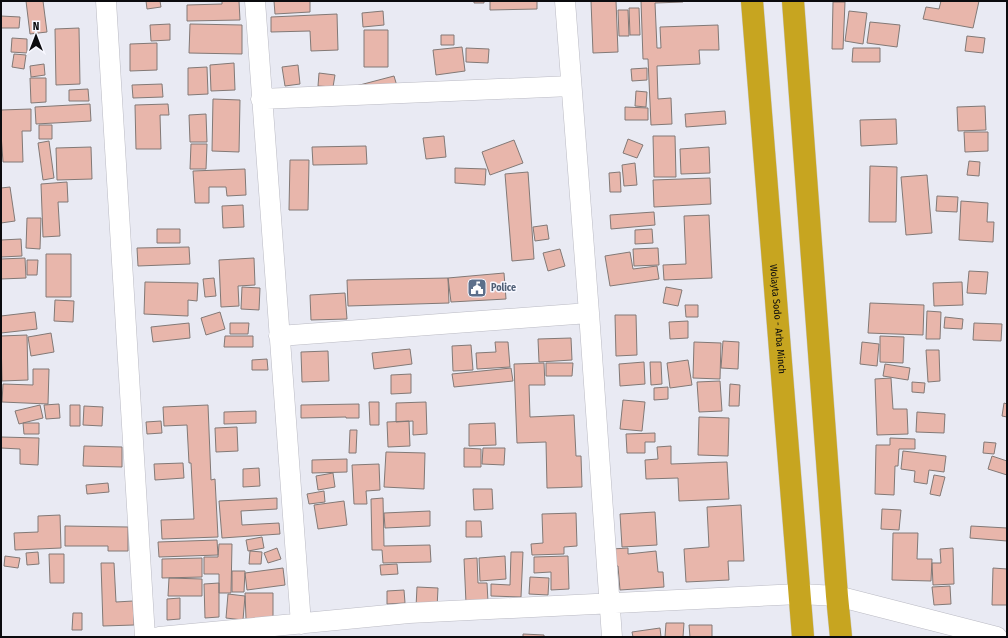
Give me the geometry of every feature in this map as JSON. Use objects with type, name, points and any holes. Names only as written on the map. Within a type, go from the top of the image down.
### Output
[{"type":"highway","name":"Wolayta Sodo - Arba Minch","points":[[752,1],[803,637]]},
{"type":"highway","points":[[793,1],[841,637]]},
{"type":"street","points":[[106,1],[146,637]]},
{"type":"street","points":[[255,1],[261,99],[301,624]]},
{"type":"street","points":[[565,1],[611,604],[612,637]]},
{"type":"street","points":[[261,99],[571,86]]},
{"type":"street","points":[[279,336],[589,313]]},
{"type":"street","points":[[160,637],[408,614],[800,594],[837,596],[997,637]]},
{"type":"building","points":[[26,1],[43,1],[47,32],[30,34]]},
{"type":"building","points":[[146,1],[160,1],[161,7],[147,9]]},
{"type":"building","points":[[222,1],[239,1],[240,20],[187,21],[187,5],[222,4]]},
{"type":"building","points":[[274,1],[310,1],[310,12],[275,14]]},
{"type":"building","points":[[474,1],[484,1],[484,3],[474,3]]},
{"type":"building","points":[[490,1],[537,1],[537,9],[490,10]]},
{"type":"building","points":[[591,1],[616,1],[618,52],[593,53]]},
{"type":"building","points":[[641,1],[683,1],[655,3],[657,48],[661,48],[660,27],[718,25],[719,50],[699,50],[700,64],[657,66],[658,99],[671,98],[672,124],[651,125],[648,59],[643,59]]},
{"type":"building","points":[[941,1],[979,1],[973,28],[923,19],[926,7],[939,9]]},
{"type":"building","points":[[833,2],[845,2],[843,49],[832,49]]},
{"type":"building","points":[[629,8],[639,8],[640,35],[630,35]]},
{"type":"building","points":[[618,10],[628,10],[629,36],[619,36]]},
{"type":"building","points":[[383,11],[384,25],[363,27],[362,13]]},
{"type":"building","points":[[849,11],[867,13],[863,44],[845,41]]},
{"type":"building","points":[[337,14],[338,50],[311,51],[310,31],[271,32],[271,17]]},
{"type":"building","points":[[1,16],[20,17],[19,28],[1,28]]},
{"type":"building","points":[[870,22],[900,25],[897,47],[867,43]]},
{"type":"building","points":[[170,24],[170,40],[151,41],[150,25]]},
{"type":"building","points":[[190,24],[242,25],[242,54],[189,53]]},
{"type":"building","points":[[79,28],[80,84],[56,85],[55,29]]},
{"type":"building","points":[[364,30],[388,30],[388,67],[364,67]]},
{"type":"building","points":[[441,35],[454,35],[454,45],[441,45]]},
{"type":"building","points":[[967,36],[985,38],[983,53],[965,51]]},
{"type":"building","points":[[12,38],[27,39],[27,53],[11,52]]},
{"type":"building","points":[[157,43],[157,70],[130,71],[130,44]]},
{"type":"building","points":[[462,47],[465,71],[436,75],[433,50]]},
{"type":"building","points":[[466,48],[489,49],[488,63],[466,62]]},
{"type":"building","points":[[853,48],[880,48],[880,62],[852,62]]},
{"type":"building","points":[[14,54],[26,55],[24,69],[12,67]]},
{"type":"building","points":[[234,63],[235,90],[211,91],[210,65]]},
{"type":"building","points":[[44,64],[45,75],[31,77],[30,66]]},
{"type":"building","points":[[298,65],[300,84],[285,86],[282,67]]},
{"type":"building","points":[[207,67],[208,94],[188,95],[188,68]]},
{"type":"building","points":[[647,68],[647,80],[632,81],[631,69]]},
{"type":"building","points":[[319,73],[335,75],[333,87],[318,86]]},
{"type":"building","points":[[394,76],[397,86],[352,87]]},
{"type":"building","points":[[30,78],[46,78],[46,102],[31,103]]},
{"type":"building","points":[[162,84],[163,97],[133,98],[132,85]]},
{"type":"building","points":[[88,89],[89,101],[69,101],[69,90]]},
{"type":"building","points":[[636,91],[647,92],[646,107],[635,106]]},
{"type":"building","points":[[213,99],[240,100],[239,152],[212,151]]},
{"type":"building","points":[[90,104],[91,121],[36,124],[35,107]]},
{"type":"building","points":[[168,104],[169,115],[160,115],[161,149],[136,149],[135,105]]},
{"type":"building","points":[[985,106],[986,130],[958,131],[957,107]]},
{"type":"building","points":[[625,107],[648,108],[648,120],[625,120]]},
{"type":"building","points":[[31,109],[31,131],[22,131],[23,162],[3,162],[1,110]]},
{"type":"building","points":[[725,111],[726,124],[686,127],[685,114]]},
{"type":"building","points":[[206,114],[207,142],[190,142],[189,115]]},
{"type":"building","points":[[896,119],[897,144],[861,146],[860,120]]},
{"type":"building","points":[[39,125],[52,125],[52,139],[39,139]]},
{"type":"building","points":[[964,132],[988,132],[988,151],[965,152]]},
{"type":"building","points":[[444,136],[446,157],[426,159],[423,138]]},
{"type":"building","points":[[653,136],[675,136],[676,177],[654,177]]},
{"type":"building","points":[[628,139],[643,145],[637,158],[623,153]]},
{"type":"building","points":[[514,140],[523,163],[490,175],[482,152]]},
{"type":"building","points":[[49,141],[54,178],[43,180],[38,143]]},
{"type":"building","points":[[191,144],[207,144],[206,169],[190,169]]},
{"type":"building","points":[[366,146],[367,164],[313,165],[312,147]]},
{"type":"building","points":[[91,147],[92,179],[57,180],[56,148]]},
{"type":"building","points":[[709,147],[710,173],[681,174],[680,149]]},
{"type":"building","points":[[290,160],[309,160],[308,210],[289,210]]},
{"type":"building","points":[[969,161],[980,162],[979,176],[967,175]]},
{"type":"building","points":[[635,163],[637,185],[624,186],[622,165]]},
{"type":"building","points":[[870,166],[897,167],[896,222],[869,222]]},
{"type":"building","points":[[455,168],[486,169],[485,185],[455,183]]},
{"type":"building","points":[[245,169],[246,195],[227,196],[226,187],[209,187],[209,203],[195,203],[193,171]]},
{"type":"building","points":[[528,172],[534,259],[512,261],[505,174]]},
{"type":"building","points":[[620,172],[621,192],[610,192],[609,173]]},
{"type":"building","points":[[927,175],[932,233],[906,235],[901,177]]},
{"type":"building","points":[[710,178],[711,204],[654,207],[653,180]]},
{"type":"building","points":[[67,182],[68,202],[58,202],[60,236],[43,237],[41,184]]},
{"type":"building","points":[[10,187],[15,221],[1,223],[1,188]]},
{"type":"building","points":[[937,196],[958,197],[957,212],[936,211]]},
{"type":"building","points":[[961,201],[988,203],[987,222],[994,222],[993,242],[959,240]]},
{"type":"building","points":[[243,205],[244,227],[223,228],[222,206]]},
{"type":"building","points":[[654,212],[655,225],[611,229],[610,215]]},
{"type":"building","points":[[709,215],[712,278],[664,280],[663,265],[686,264],[684,216]]},
{"type":"building","points":[[27,218],[41,218],[40,249],[26,248]]},
{"type":"building","points":[[547,225],[549,239],[535,241],[533,227]]},
{"type":"building","points":[[157,229],[180,229],[180,243],[157,243]]},
{"type":"building","points":[[652,229],[653,243],[635,244],[635,230]]},
{"type":"building","points":[[21,239],[22,256],[1,257],[1,240]]},
{"type":"building","points":[[189,247],[190,264],[138,266],[137,248]]},
{"type":"building","points":[[658,248],[659,265],[634,266],[633,249]]},
{"type":"building","points":[[560,249],[565,266],[548,271],[543,253]]},
{"type":"building","points":[[630,252],[633,269],[657,266],[659,279],[610,286],[605,256]]},
{"type":"building","points":[[46,254],[71,254],[71,297],[46,297]]},
{"type":"building","points":[[25,258],[26,278],[1,279],[1,259]]},
{"type":"building","points":[[254,258],[255,285],[238,286],[239,306],[221,307],[219,260]]},
{"type":"building","points":[[27,260],[38,260],[37,275],[27,275]]},
{"type":"building","points":[[969,271],[988,272],[986,294],[967,293]]},
{"type":"building","name":"Police","points":[[504,273],[506,299],[451,302],[448,278]]},
{"type":"building","points":[[214,278],[216,296],[205,297],[203,279]]},
{"type":"building","points":[[448,278],[449,303],[348,306],[347,280]]},
{"type":"building","points":[[145,282],[198,283],[197,301],[188,300],[188,316],[144,314]]},
{"type":"building","points":[[962,282],[963,305],[934,306],[933,283]]},
{"type":"building","points":[[242,287],[260,288],[259,310],[241,309]]},
{"type":"building","points":[[666,287],[682,290],[678,306],[663,303]]},
{"type":"building","points":[[345,293],[347,319],[311,320],[310,295]]},
{"type":"building","points":[[55,300],[74,301],[73,322],[54,321]]},
{"type":"building","points":[[870,303],[924,305],[923,335],[868,333]]},
{"type":"building","points":[[685,305],[698,305],[698,317],[686,317]]},
{"type":"building","points":[[927,311],[941,312],[940,339],[926,339]]},
{"type":"building","points":[[35,312],[37,329],[1,333],[1,316]]},
{"type":"building","points":[[220,312],[225,329],[206,335],[201,318]]},
{"type":"building","points":[[615,315],[636,315],[637,355],[616,356]]},
{"type":"building","points":[[945,317],[963,319],[962,329],[944,328]]},
{"type":"building","points":[[688,321],[688,338],[670,339],[669,322]]},
{"type":"building","points":[[189,323],[190,338],[153,342],[151,327]]},
{"type":"building","points":[[230,323],[249,323],[248,334],[230,334]]},
{"type":"building","points":[[974,323],[1002,324],[1001,341],[973,340]]},
{"type":"building","points":[[51,333],[54,352],[31,356],[28,337]]},
{"type":"building","points":[[27,335],[28,380],[2,381],[1,336]]},
{"type":"building","points":[[225,336],[253,336],[253,347],[224,347]]},
{"type":"building","points":[[880,336],[904,337],[903,363],[880,362]]},
{"type":"building","points":[[571,338],[572,360],[539,362],[538,339]]},
{"type":"building","points":[[723,341],[739,342],[738,369],[721,368]]},
{"type":"building","points":[[495,342],[508,342],[510,367],[477,369],[476,353],[496,352]]},
{"type":"building","points":[[694,342],[721,343],[720,379],[693,378]]},
{"type":"building","points":[[862,342],[879,344],[877,366],[860,364]]},
{"type":"building","points":[[471,345],[473,370],[453,371],[452,346]]},
{"type":"building","points":[[410,349],[412,364],[374,369],[372,353]]},
{"type":"building","points":[[926,350],[939,350],[940,381],[928,382]]},
{"type":"building","points":[[328,351],[329,381],[302,382],[301,352]]},
{"type":"building","points":[[267,359],[268,370],[252,370],[252,360]]},
{"type":"building","points":[[688,360],[692,385],[670,388],[667,363]]},
{"type":"building","points":[[644,362],[645,384],[620,386],[619,364]]},
{"type":"building","points":[[650,362],[661,362],[662,384],[651,385]]},
{"type":"building","points":[[544,363],[545,385],[529,385],[530,417],[574,415],[576,456],[581,456],[582,487],[547,488],[546,442],[517,443],[514,364]]},
{"type":"building","points":[[546,363],[573,363],[572,376],[546,376]]},
{"type":"building","points":[[885,364],[910,368],[908,380],[883,376]]},
{"type":"building","points":[[511,368],[513,381],[454,387],[452,374]]},
{"type":"building","points":[[33,369],[49,369],[48,404],[2,402],[3,384],[33,385]]},
{"type":"building","points":[[411,374],[411,393],[391,394],[391,375]]},
{"type":"building","points":[[891,378],[893,409],[907,409],[908,434],[877,435],[875,379]]},
{"type":"building","points":[[720,381],[722,411],[699,412],[697,382]]},
{"type":"building","points":[[912,382],[925,383],[924,393],[912,392]]},
{"type":"building","points":[[730,384],[740,385],[739,406],[729,406]]},
{"type":"building","points":[[668,387],[668,399],[654,400],[654,388]]},
{"type":"building","points":[[623,400],[645,402],[642,431],[620,429]]},
{"type":"building","points":[[369,402],[379,402],[379,425],[370,425]]},
{"type":"building","points":[[426,402],[427,434],[413,435],[413,421],[396,422],[396,403]]},
{"type":"building","points":[[1004,403],[1007,404],[1007,417],[1002,416]]},
{"type":"building","points":[[59,404],[60,418],[46,419],[44,405]]},
{"type":"building","points":[[359,404],[359,418],[301,418],[301,405]]},
{"type":"building","points":[[40,405],[43,418],[19,424],[15,411]]},
{"type":"building","points":[[70,405],[80,405],[80,426],[70,426]]},
{"type":"building","points":[[208,405],[211,480],[215,479],[218,537],[162,539],[161,520],[194,519],[187,425],[164,426],[163,407]]},
{"type":"building","points":[[84,406],[103,407],[102,426],[83,425]]},
{"type":"building","points":[[256,411],[256,423],[224,424],[224,412]]},
{"type":"building","points":[[917,412],[945,414],[944,433],[916,432]]},
{"type":"building","points":[[699,417],[729,418],[728,456],[698,455]]},
{"type":"building","points":[[161,421],[162,433],[147,434],[146,422]]},
{"type":"building","points":[[409,421],[410,446],[388,447],[387,422]]},
{"type":"building","points":[[23,423],[39,423],[39,434],[24,434]]},
{"type":"building","points":[[495,423],[496,445],[469,446],[469,424]]},
{"type":"building","points":[[237,427],[238,451],[216,452],[215,428]]},
{"type":"building","points":[[350,430],[357,430],[356,453],[349,453]]},
{"type":"building","points":[[655,433],[655,442],[645,442],[645,453],[627,453],[626,434]]},
{"type":"building","points":[[1,437],[39,438],[38,465],[20,464],[20,449],[1,448]]},
{"type":"building","points":[[890,438],[915,439],[915,449],[899,449],[898,466],[895,466],[894,495],[875,494],[876,445],[890,445]]},
{"type":"building","points":[[984,442],[996,443],[994,454],[983,453]]},
{"type":"building","points":[[84,446],[122,447],[122,467],[83,466]]},
{"type":"building","points":[[671,446],[671,464],[727,462],[729,499],[679,501],[678,478],[646,479],[645,460],[658,459],[657,447]]},
{"type":"building","points":[[464,448],[481,449],[481,467],[464,467]]},
{"type":"building","points":[[483,448],[505,448],[504,465],[482,464]]},
{"type":"building","points":[[903,451],[946,456],[944,472],[929,470],[927,484],[914,482],[915,471],[901,469]]},
{"type":"building","points":[[386,452],[425,453],[424,489],[384,487]]},
{"type":"building","points":[[992,456],[1007,461],[1007,475],[988,469]]},
{"type":"building","points":[[347,459],[347,472],[312,473],[312,460]]},
{"type":"building","points":[[183,463],[184,478],[155,480],[154,464]]},
{"type":"building","points":[[379,464],[380,490],[366,491],[367,504],[354,504],[352,465]]},
{"type":"building","points":[[259,468],[260,486],[243,487],[243,469]]},
{"type":"building","points":[[333,473],[335,487],[318,490],[316,476]]},
{"type":"building","points":[[934,475],[945,477],[940,496],[930,494]]},
{"type":"building","points":[[108,483],[109,492],[87,494],[86,485]]},
{"type":"building","points":[[473,489],[492,489],[493,509],[474,510]]},
{"type":"building","points":[[324,491],[325,502],[309,504],[307,494]]},
{"type":"building","points":[[277,498],[277,509],[241,511],[242,525],[279,523],[280,534],[222,538],[219,501]]},
{"type":"building","points":[[383,498],[384,546],[430,545],[431,562],[383,563],[382,550],[372,550],[371,499]]},
{"type":"building","points":[[344,501],[347,525],[318,529],[314,505]]},
{"type":"building","points":[[741,505],[744,561],[728,561],[729,580],[686,582],[684,549],[709,547],[707,507]]},
{"type":"building","points":[[882,509],[901,510],[899,530],[881,529]]},
{"type":"building","points":[[430,511],[430,526],[385,528],[384,513]]},
{"type":"building","points":[[655,512],[657,545],[622,547],[620,514]]},
{"type":"building","points":[[576,513],[577,546],[564,547],[564,554],[532,555],[531,544],[543,543],[542,514]]},
{"type":"building","points":[[60,515],[61,548],[15,550],[14,533],[38,532],[38,516]]},
{"type":"building","points":[[466,521],[481,521],[482,537],[466,537]]},
{"type":"building","points":[[65,526],[128,527],[128,551],[108,551],[108,546],[65,546]]},
{"type":"building","points":[[971,526],[1007,528],[1007,541],[970,538]]},
{"type":"building","points":[[893,533],[918,533],[917,559],[932,559],[931,581],[892,580]]},
{"type":"building","points":[[262,537],[264,548],[248,551],[246,540]]},
{"type":"building","points":[[217,540],[218,555],[159,557],[158,542]]},
{"type":"building","points":[[219,544],[232,544],[231,593],[219,593],[219,574],[204,574],[204,557],[218,557]]},
{"type":"building","points":[[277,548],[281,559],[268,563],[264,553]]},
{"type":"building","points":[[628,548],[628,554],[656,551],[658,572],[663,572],[664,587],[620,590],[618,566],[613,566],[612,549]]},
{"type":"building","points":[[953,548],[954,584],[933,585],[932,563],[941,563],[940,549]]},
{"type":"building","points":[[250,551],[262,552],[261,564],[249,564]]},
{"type":"building","points":[[38,552],[39,564],[27,565],[26,553]]},
{"type":"building","points":[[511,552],[523,552],[521,597],[491,596],[491,584],[510,585]]},
{"type":"building","points":[[49,554],[64,554],[64,583],[50,583]]},
{"type":"building","points":[[5,556],[20,558],[18,568],[4,566]]},
{"type":"building","points":[[505,556],[506,579],[480,581],[479,558]]},
{"type":"building","points":[[568,556],[569,589],[551,590],[551,572],[534,573],[534,557]]},
{"type":"building","points":[[202,558],[202,577],[162,578],[162,559]]},
{"type":"building","points":[[477,558],[478,583],[487,583],[488,602],[466,603],[464,559]]},
{"type":"building","points":[[101,563],[114,563],[116,602],[133,601],[134,625],[103,626]]},
{"type":"building","points":[[397,564],[398,574],[381,575],[380,565]]},
{"type":"building","points":[[283,568],[285,585],[247,590],[245,573]]},
{"type":"building","points":[[993,568],[1007,569],[1007,605],[992,605]]},
{"type":"building","points":[[232,571],[245,571],[244,592],[232,592]]},
{"type":"building","points":[[530,577],[549,578],[548,595],[529,594]]},
{"type":"building","points":[[169,578],[202,579],[202,596],[168,596]]},
{"type":"building","points":[[219,583],[219,617],[205,618],[204,584]]},
{"type":"building","points":[[950,586],[951,604],[934,605],[932,587]]},
{"type":"building","points":[[417,587],[438,588],[437,608],[416,607]]},
{"type":"building","points":[[404,590],[405,603],[387,604],[387,591]]},
{"type":"building","points":[[245,593],[273,593],[273,619],[246,619]]},
{"type":"building","points":[[228,594],[245,596],[243,620],[226,618]]},
{"type":"building","points":[[180,598],[180,619],[167,620],[167,599]]},
{"type":"building","points":[[73,613],[82,613],[82,630],[72,630]]},
{"type":"building","points":[[666,623],[684,623],[683,637],[665,637]]},
{"type":"building","points":[[689,625],[712,625],[712,637],[690,637]]},
{"type":"building","points":[[660,628],[661,637],[633,637],[632,632]]},
{"type":"building","points":[[523,634],[544,635],[544,637],[523,637]]},
{"type":"place","name":"Police","points":[[477,288]]}]
